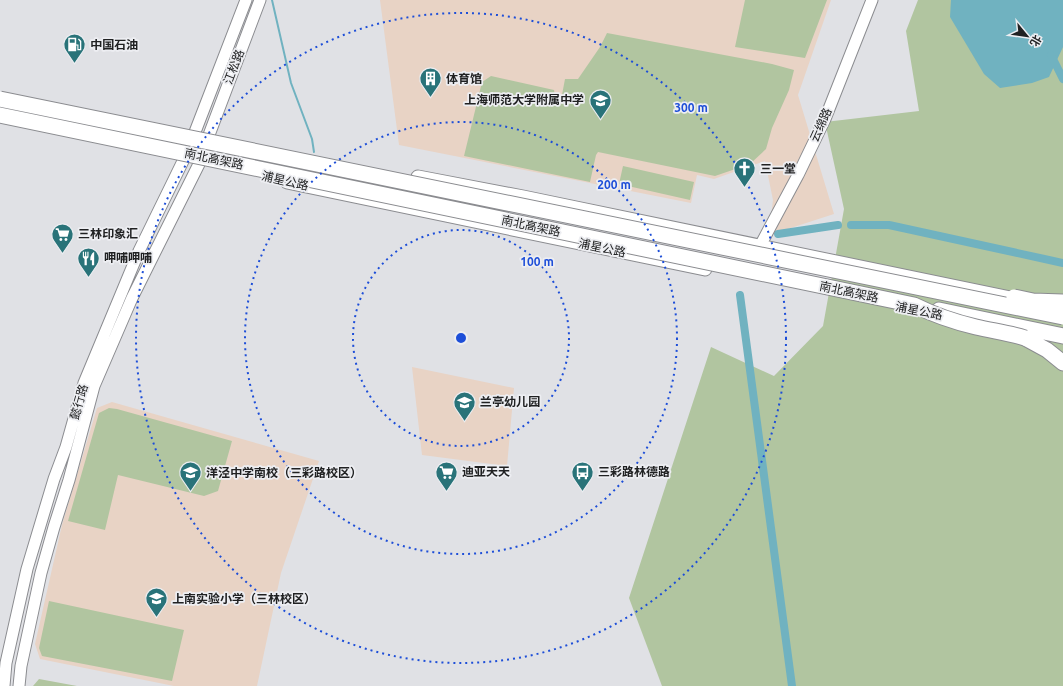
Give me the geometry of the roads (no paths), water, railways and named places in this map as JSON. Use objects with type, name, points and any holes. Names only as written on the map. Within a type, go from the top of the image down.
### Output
[{"type":"highway","name":"南北高架路","points":[[2,95],[1063,317]]},
{"type":"highway","name":"南北高架路","points":[[0,115],[1063,336]]},
{"type":"highway","points":[[938,292],[983,293],[1034,301],[1063,308]]},
{"type":"highway","points":[[1034,301],[1063,302]]},
{"type":"highway","points":[[914,305],[927,312],[1025,338],[1063,352]]},
{"type":"highway","points":[[1025,338],[1047,350],[1063,363]]},
{"type":"main road","points":[[2,95],[523,197],[1063,308]]},
{"type":"main road","name":"浦星公路","points":[[0,121],[621,252],[980,323],[1063,342]]},
{"type":"street","name":"江松路","points":[[195,132],[246,0]]},
{"type":"street","name":"江松路","points":[[209,135],[260,0]]},
{"type":"street","name":"云绵路","points":[[760,246],[798,175],[825,119],[872,0]]},
{"type":"street","name":"懿行路","points":[[4,686],[6,663],[27,569],[44,509],[66,447],[84,383],[139,251],[184,159],[195,132]]},
{"type":"street","name":"懿行路","points":[[19,686],[21,666],[42,573],[94,386],[132,298],[200,162],[209,135]]},
{"type":"water","points":[[951,0],[1063,0],[1063,47],[1049,77],[1032,83],[1000,88],[984,74],[950,17]]},
{"type":"waterway","points":[[272,0],[291,83],[312,139],[314,152]]},
{"type":"waterway","points":[[1051,55],[1063,79]]},
{"type":"waterway","points":[[778,234],[838,225]]},
{"type":"waterway","points":[[851,225],[889,225],[1063,263]]},
{"type":"waterway","points":[[740,295],[792,686]]},
{"type":"place","name":"中国石油","points":[[74,64]]},
{"type":"place","name":"体育馆","points":[[431,98]]},
{"type":"place","name":"上海师范大学附属中学","points":[[600,120]]},
{"type":"place","name":"三一堂","points":[[744,188]]},
{"type":"place","name":"三林印象汇","points":[[62,254]]},
{"type":"place","name":"呷哺呷哺","points":[[89,278]]},
{"type":"place","name":"兰亭幼儿园","points":[[465,422]]},
{"type":"place","name":"洋泾中学南校（三彩路校区）","points":[[190,492]]},
{"type":"place","name":"迪亚天天","points":[[447,492]]},
{"type":"place","name":"三彩路林德路","points":[[582,492]]},
{"type":"place","name":"上南实验小学（三林校区）","points":[[156,618]]}]
